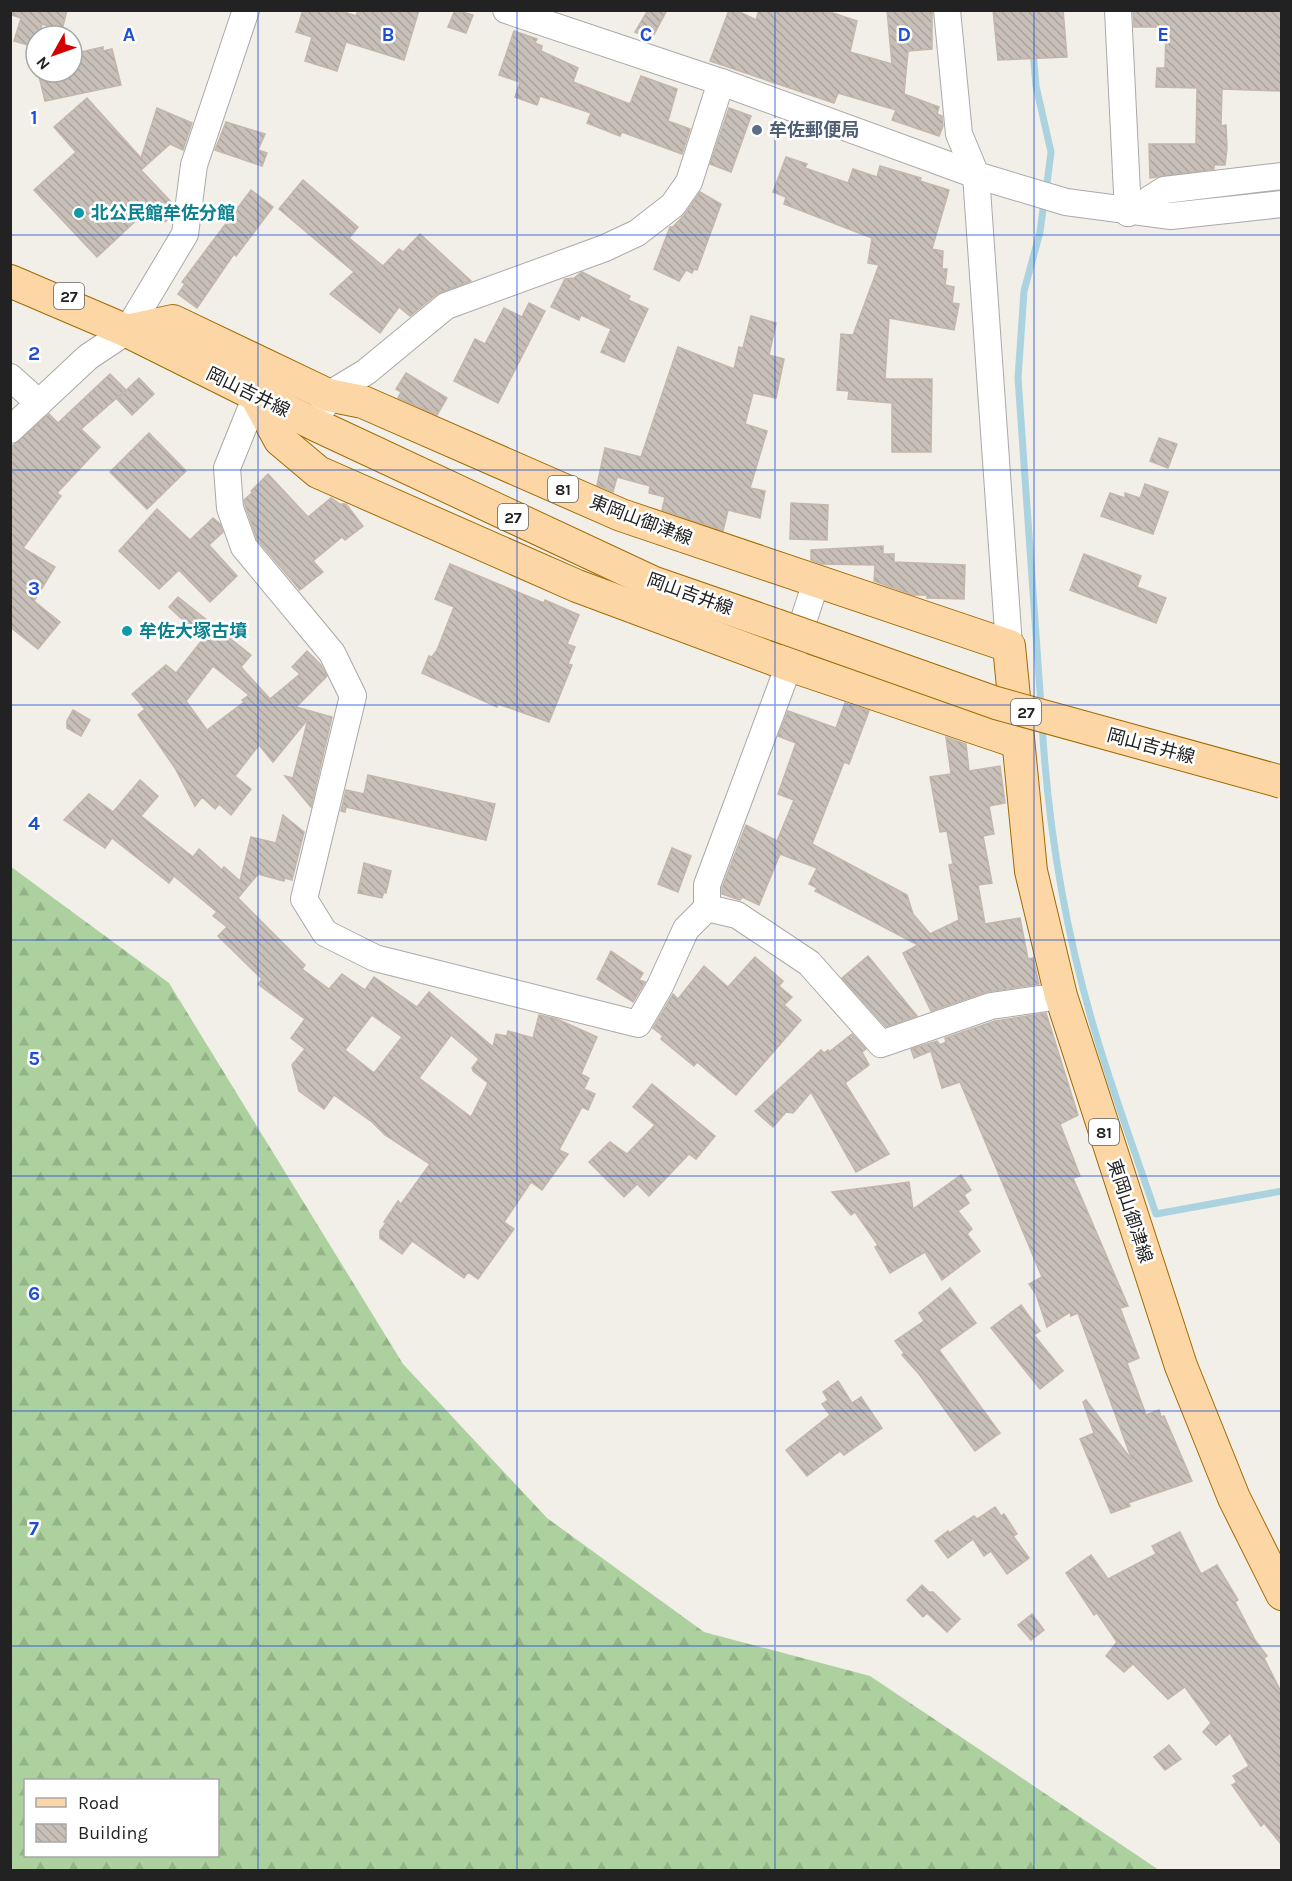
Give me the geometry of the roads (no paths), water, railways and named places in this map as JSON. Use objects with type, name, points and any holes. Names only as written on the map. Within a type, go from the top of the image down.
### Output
[{"type":"main road","name":"岡山吉井線","points":[[10,262],[127,331]]},
{"type":"main road","name":"岡山吉井線","points":[[10,281],[127,331],[316,425],[652,582],[996,703],[1281,782]]},
{"type":"main road","name":"東岡山御津線","points":[[127,331],[173,321],[328,395],[363,402],[621,515],[1009,646],[1031,871],[1061,996],[1181,1366],[1234,1498],[1281,1594]]},
{"type":"main road","points":[[256,396],[280,440],[318,472],[577,586],[789,665],[1017,742]]},
{"type":"street","points":[[10,430],[88,357],[127,331],[184,234],[194,165],[246,10]]},
{"type":"street","points":[[506,10],[721,82],[976,175],[1066,202],[1128,213],[1171,216],[1281,204]]},
{"type":"street","points":[[947,10],[959,134],[976,175],[1009,646]]},
{"type":"street","points":[[1118,10],[1128,213]]},
{"type":"street","points":[[316,425],[328,395],[366,372],[446,306],[605,249],[637,233],[673,205],[688,182],[721,82]]},
{"type":"street","points":[[1128,213],[1164,190],[1281,176]]},
{"type":"street","points":[[10,377],[39,403]]},
{"type":"street","points":[[256,396],[227,468],[230,508],[244,547],[332,652],[353,696],[304,899],[325,933],[375,958],[638,1024],[660,986],[686,929],[707,908],[707,885],[789,665],[816,582]]},
{"type":"street","points":[[707,908],[737,915],[809,963],[881,1044],[991,1006],[1061,996]]},
{"type":"waterway","points":[[1033,51],[1036,86],[1051,152],[1046,191]]},
{"type":"waterway","points":[[1041,706],[1018,378],[1024,291],[1040,232],[1044,202]]},
{"type":"waterway","points":[[1042,723],[1053,838],[1074,953],[1101,1051],[1156,1214],[1282,1191]]},
{"type":"place","name":"牟佐郵便局","points":[[757,130]]},
{"type":"place","name":"北公民館牟佐分館","points":[[79,213]]},
{"type":"place","name":"牟佐大塚古墳","points":[[127,631]]}]
